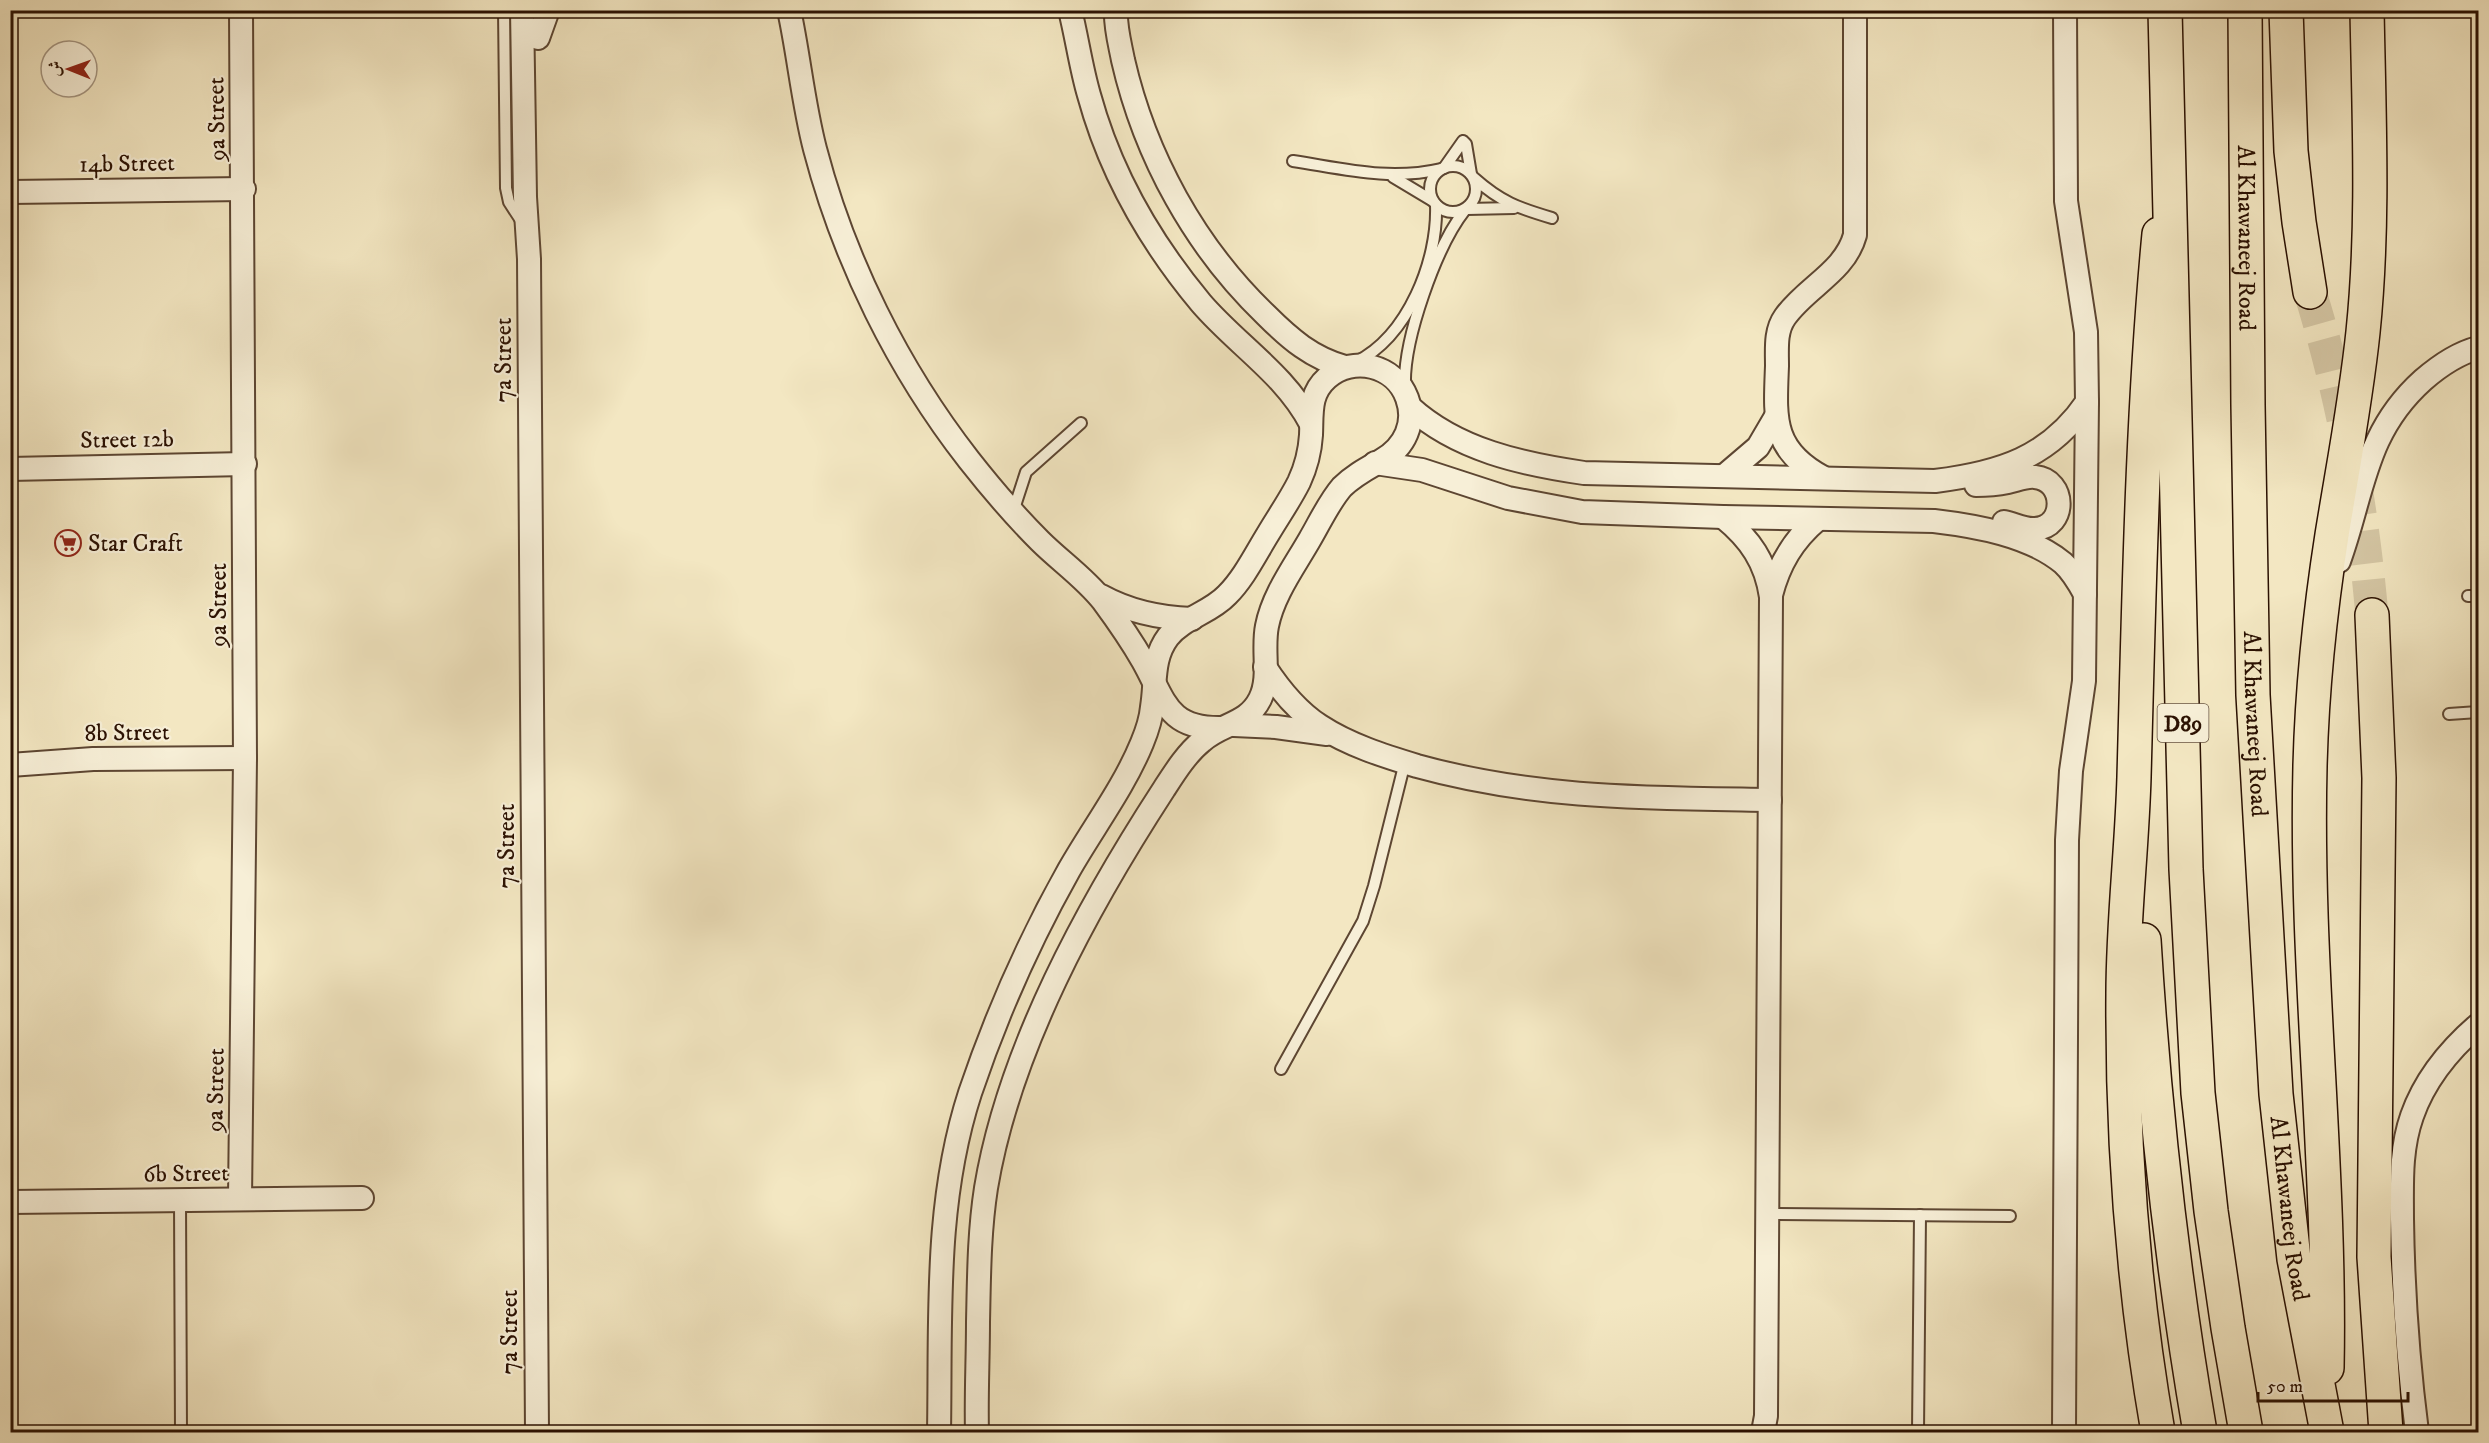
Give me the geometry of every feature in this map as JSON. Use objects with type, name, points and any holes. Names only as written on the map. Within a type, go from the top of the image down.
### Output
[{"type":"main road","name":"D89","points":[[2165,10],[2186,869],[2198,1093],[2211,1211],[2246,1432]]},
{"type":"main road","name":"Al Khawaneej Road","points":[[2245,10],[2253,695],[2276,1094],[2294,1259],[2327,1430]]},
{"type":"main road","points":[[2286,10],[2291,151],[2310,292]]},
{"type":"main road","points":[[2327,1430],[2328,1319],[2310,849],[2311,743],[2323,602],[2355,398],[2363,328],[2369,190],[2367,10]]},
{"type":"main road","points":[[2158,1432],[2140,1308],[2130,1203],[2124,1098],[2123,992],[2126,887],[2134,782],[2148,394],[2167,143]]},
{"type":"main road","points":[[2372,615],[2377,696],[2379,802],[2374,1257],[2386,1432]]},
{"type":"main road","points":[[2134,782],[2148,1015],[2166,1204],[2182,1329],[2200,1432]]},
{"type":"street","name":"9a Street","points":[[240,1199],[245,758],[244,189],[241,10]]},
{"type":"street","name":"7a Street","points":[[522,10],[529,259],[537,1432]]},
{"type":"street","name":"7a Street","points":[[529,259],[537,156],[538,10]]},
{"type":"street","points":[[538,38],[548,10]]},
{"type":"street","points":[[1070,10],[1089,95],[1108,152],[1134,206],[1165,257],[1202,304],[1291,391],[1311,424]]},
{"type":"street","points":[[1116,10],[1117,33],[1128,82],[1144,130],[1189,220],[1218,262],[1251,301],[1287,336],[1314,356],[1348,366],[1364,365],[1382,370],[1398,382],[1408,400],[1430,424],[1453,437],[1484,450],[1550,468],[1618,475],[1824,478],[1988,485],[2034,476],[2045,479],[2053,486],[2059,496],[2059,507],[2055,517],[2047,525],[2037,529],[1971,517],[1934,521],[1582,512],[1545,507],[1481,490],[1422,470],[1376,463]]},
{"type":"street","points":[[1824,478],[1810,471],[1789,450],[1775,418],[1778,336],[1780,326],[1793,308],[1843,261],[1853,244],[1855,235],[1855,10]]},
{"type":"street","points":[[2064,1432],[2068,806],[2084,681],[2087,402],[2086,332],[2066,201],[2065,10]]},
{"type":"street","points":[[790,11],[800,82],[815,149],[836,216],[861,280],[892,343],[928,403],[968,459],[1040,541],[1097,594],[1135,647],[1162,701],[1172,715],[1187,724],[1204,729],[1276,727],[1337,736],[1405,762],[1490,784],[1555,793],[1621,797],[1770,800]]},
{"type":"street","name":"14b Street","points":[[10,192],[244,189]]},
{"type":"street","points":[[2323,602],[2347,538],[2365,472],[2380,433],[2404,398],[2435,370],[2478,348]]},
{"type":"street","points":[[939,1432],[943,1224],[948,1181],[966,1107],[988,1045],[1030,945],[1068,872],[1141,746],[1148,726],[1155,669],[1166,639],[1178,627],[1222,601],[1243,576],[1301,478],[1309,451],[1312,403],[1321,383],[1348,366]]},
{"type":"street","points":[[977,1432],[981,1228],[986,1188],[1005,1108],[1042,1008],[1105,884],[1177,770],[1203,740],[1249,714],[1259,701],[1265,685],[1266,632],[1276,597],[1339,491],[1350,480],[1388,457],[1399,447],[1407,435],[1410,421],[1408,400]]},
{"type":"street","points":[[1935,481],[1983,473],[2029,456],[2056,438],[2087,402]]},
{"type":"street","points":[[1724,476],[1758,447],[1775,418]]},
{"type":"street","name":"Street 12b","points":[[10,469],[244,464]]},
{"type":"street","points":[[1723,517],[1746,537],[1755,549],[1769,580],[1771,597],[1768,1214],[1766,1416],[1763,1432]]},
{"type":"street","points":[[1771,597],[1775,580],[1790,549],[1818,519]]},
{"type":"street","points":[[1934,521],[1986,530],[2036,547],[2065,565],[2085,594]]},
{"type":"street","points":[[1097,594],[1114,604],[1152,615],[1192,619]]},
{"type":"street","points":[[1265,667],[1296,707],[1337,736]]},
{"type":"street","name":"8b Street","points":[[10,765],[93,759],[245,758]]},
{"type":"street","points":[[2417,1432],[2402,1252],[2404,1144],[2412,1115],[2424,1088],[2440,1063],[2478,1025]]},
{"type":"street","name":"6b Street","points":[[10,1202],[362,1198]]},
{"type":"lane","points":[[504,10],[506,188],[510,202],[527,228]]},
{"type":"lane","points":[[1348,366],[1374,351],[1394,333],[1425,282],[1451,229],[1476,195],[1477,186],[1472,176],[1466,144],[1463,141],[1442,169],[1435,174],[1430,187],[1434,203],[1434,239],[1425,282],[1409,339],[1405,366],[1408,400]]},
{"type":"lane","points":[[1293,161],[1390,176],[1461,167],[1493,194],[1515,208]]},
{"type":"lane","points":[[1390,176],[1412,187],[1449,213],[1466,209],[1515,208],[1552,218]]},
{"type":"lane","points":[[1013,512],[1026,472],[1081,423]]},
{"type":"lane","points":[[2448,714],[2478,712]]},
{"type":"lane","points":[[1281,1069],[1363,921],[1405,762]]},
{"type":"lane","points":[[180,1200],[182,1432]]},
{"type":"lane","points":[[1768,1214],[2010,1216]]},
{"type":"lane","points":[[1918,1432],[1920,1215]]},
{"type":"tunnel","points":[[2310,292],[2322,332],[2350,452],[2363,533],[2372,615]]},
{"type":"place","name":"Star Craft","points":[[68,543]]}]
